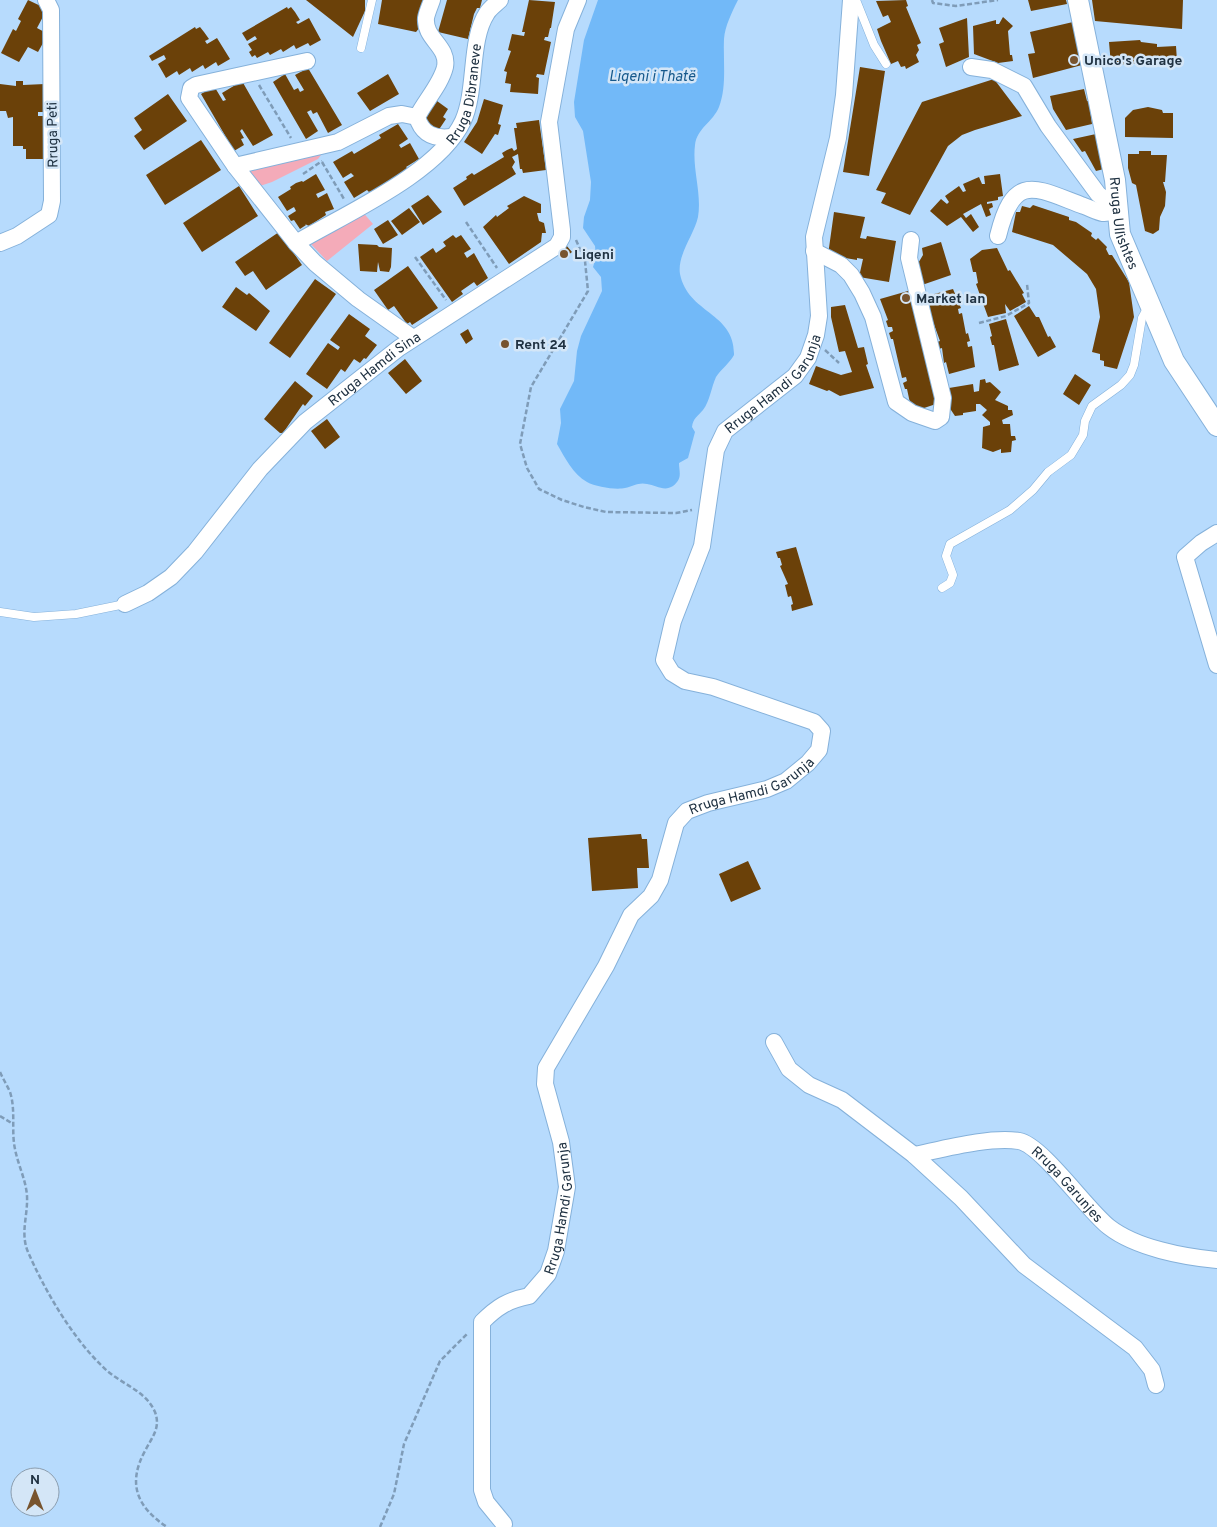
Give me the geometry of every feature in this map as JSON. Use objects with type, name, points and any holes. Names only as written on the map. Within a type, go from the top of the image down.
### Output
[{"type":"street","name":"Rruga Peti","points":[[0,243],[17,236],[49,215],[52,202],[51,10],[46,0]]},
{"type":"street","name":"Rruga Dibraneve","points":[[432,0],[426,19],[427,28],[446,57],[445,68],[417,117],[419,126],[426,133],[439,138],[451,137],[463,121],[470,99],[481,24],[487,13],[500,0]]},
{"type":"street","name":"Rruga Hamdi Sina","points":[[125,604],[171,577],[195,552],[260,470],[305,422],[412,338],[557,246],[562,237],[549,122],[566,29],[578,0]]},
{"type":"street","name":"Rruga Hamdi Garunja","points":[[482,1322],[494,1309],[510,1299],[529,1296],[548,1274],[556,1251],[567,1187],[561,1142],[545,1084],[546,1068],[606,966],[631,915],[650,896],[660,880],[676,823],[687,811],[708,803],[767,790],[786,781],[808,763],[819,750],[822,731],[814,722],[713,686],[685,681],[672,673],[664,660],[672,622],[702,546],[716,450],[725,431],[795,376],[808,358],[814,342],[819,316],[814,237],[823,191],[838,138],[844,95],[851,0]]},
{"type":"street","name":"Rruga Ullishtes","points":[[1078,0],[1110,152],[1120,234],[1174,361],[1186,382],[1217,426]]},
{"type":"street","points":[[307,61],[196,85],[189,93],[192,104],[236,166],[296,243],[324,272],[412,338]]},
{"type":"street","points":[[971,67],[992,70],[1024,86],[1048,126],[1098,194],[1118,210]]},
{"type":"street","points":[[236,166],[338,142],[389,116],[402,114],[417,117]]},
{"type":"street","points":[[296,243],[398,185],[428,164],[451,137]]},
{"type":"street","points":[[998,236],[1002,220],[1014,197],[1020,192],[1032,188],[1103,213],[1118,210]]},
{"type":"street","points":[[814,251],[841,265],[851,275],[862,293],[873,317],[896,402],[912,413],[935,421],[941,417],[942,398],[909,258],[911,240]]},
{"type":"street","points":[[1217,533],[1200,543],[1185,557],[1217,665]]},
{"type":"street","points":[[774,1042],[789,1069],[808,1085],[842,1100],[914,1155],[961,1198],[1024,1264],[1135,1348],[1152,1370],[1156,1385]]},
{"type":"street","name":"Rruga Garunjes","points":[[914,1155],[972,1144],[1021,1141],[1045,1159],[1087,1207],[1110,1228],[1134,1240],[1185,1257],[1217,1260]]},
{"type":"street","points":[[482,1322],[482,1490],[486,1502],[506,1526]]},
{"type":"lane","points":[[361,48],[372,0]]},
{"type":"lane","points":[[856,0],[874,46],[886,64]]},
{"type":"lane","points":[[942,588],[950,582],[953,576],[946,556],[950,544],[1010,510],[1033,490],[1048,472],[1071,455],[1083,435],[1085,421],[1092,406],[1127,380],[1134,365],[1142,318],[1150,303]]},
{"type":"lane","name":"Rruga Hamdi Sina","points":[[0,612],[34,617],[76,614],[125,604]]},
{"type":"path","points":[[932,0],[933,3],[956,6],[998,0]]},
{"type":"path","points":[[251,73],[281,123]]},
{"type":"path","points":[[322,162],[345,201]]},
{"type":"path","points":[[560,214],[573,232],[585,262],[588,291],[531,387],[520,444],[527,468],[539,489],[562,500],[592,509],[606,512],[676,513],[692,511],[696,506]]},
{"type":"path","points":[[466,222],[505,279]]},
{"type":"path","points":[[414,257],[445,300]]},
{"type":"path","points":[[979,323],[1006,316],[1030,303],[1027,284]]},
{"type":"path","points":[[824,349],[839,363]]},
{"type":"path","points":[[0,1072],[10,1094],[15,1149],[26,1189],[23,1230],[28,1252],[64,1318],[82,1345],[103,1368],[148,1398],[155,1414],[157,1428],[141,1458],[136,1474],[136,1486],[143,1507],[167,1527]]},
{"type":"path","points":[[0,1116],[6,1118],[14,1125]]},
{"type":"path","points":[[380,1527],[394,1494],[404,1444],[440,1361],[459,1340],[482,1322]]},
{"type":"shaded area","points":[[316,152],[321,155],[318,159],[272,182],[260,186],[250,175],[251,170]]},
{"type":"shaded area","points":[[361,210],[373,224],[327,261],[310,243]]},
{"type":"water","name":"Liqeni i Thatë","points":[[598,0],[738,0],[729,19],[725,34],[724,82],[719,107],[696,139],[694,154],[699,199],[698,217],[683,252],[680,267],[680,274],[685,287],[692,297],[727,330],[732,341],[734,355],[716,377],[709,399],[703,410],[693,421],[692,427],[695,432],[688,458],[679,463],[680,475],[670,488],[639,484],[617,489],[591,484],[582,479],[573,470],[557,444],[561,423],[560,409],[574,381],[577,351],[581,336],[602,291],[601,277],[593,267],[596,257],[595,246],[583,228],[584,217],[590,200],[591,182],[583,131],[575,117],[574,102],[584,40]]},
{"type":"building","points":[[28,0],[47,9],[37,28],[48,34],[38,52],[28,47],[19,62],[1,53],[13,29],[16,31],[21,21],[18,19]]},
{"type":"building","points":[[306,0],[365,0],[365,11],[353,37]]},
{"type":"building","points":[[382,0],[425,0],[420,27],[416,32],[378,24]]},
{"type":"building","points":[[447,0],[482,0],[480,8],[477,8],[474,14],[468,39],[438,32]]},
{"type":"building","points":[[529,0],[555,2],[551,28],[548,37],[545,37],[544,40],[551,42],[544,75],[537,74],[536,77],[539,78],[538,94],[510,92],[511,84],[505,83],[507,72],[504,71],[511,51],[508,50],[512,34],[524,36],[525,32],[522,32]]},
{"type":"building","points":[[906,0],[908,6],[906,7],[921,43],[917,45],[919,50],[916,55],[919,62],[906,69],[905,66],[901,67],[898,61],[891,64],[877,29],[891,22],[888,15],[883,17],[876,1]]},
{"type":"building","points":[[1028,0],[1066,0],[1067,4],[1031,11]]},
{"type":"building","points":[[1092,0],[1183,0],[1182,29],[1095,21]]},
{"type":"building","points":[[287,7],[288,9],[291,7],[295,12],[300,20],[296,22],[298,24],[309,18],[321,40],[310,46],[308,43],[296,49],[294,45],[283,52],[281,49],[270,55],[268,52],[257,58],[255,55],[252,57],[249,52],[252,50],[248,44],[257,39],[255,36],[247,41],[242,33]]},
{"type":"building","points":[[1003,17],[1013,26],[1008,31],[1010,55],[1012,55],[1013,61],[998,63],[974,54],[973,26],[996,20],[996,24],[999,24]]},
{"type":"building","points":[[967,18],[969,57],[946,67],[939,44],[944,42],[939,28]]},
{"type":"building","points":[[1073,22],[1082,65],[1033,78],[1028,54],[1035,53],[1030,32]]},
{"type":"building","points":[[195,27],[196,29],[200,27],[209,39],[205,41],[207,44],[217,38],[230,59],[218,66],[216,62],[205,69],[203,65],[192,72],[190,68],[179,75],[177,71],[166,78],[158,64],[166,59],[164,55],[152,61],[149,56]]},
{"type":"building","points":[[1140,40],[1141,42],[1157,44],[1157,47],[1176,46],[1177,61],[1111,65],[1109,42]]},
{"type":"building","points":[[860,67],[885,71],[869,176],[843,172]]},
{"type":"building","points":[[308,68],[342,125],[328,133],[317,112],[313,114],[311,110],[307,112],[318,131],[306,139],[273,82],[285,74],[294,90],[298,88],[300,92],[304,90],[295,75]]},
{"type":"building","points":[[388,74],[399,94],[370,111],[357,93]]},
{"type":"building","points":[[994,79],[1022,116],[962,135],[948,146],[910,215],[881,203],[886,193],[876,190],[922,102]]},
{"type":"building","points":[[16,81],[23,81],[23,85],[45,84],[45,112],[38,112],[38,116],[45,116],[46,159],[26,159],[26,149],[23,149],[23,146],[13,146],[13,117],[8,118],[6,111],[0,111],[0,84],[16,86]]},
{"type":"building","points":[[242,81],[273,135],[253,146],[242,129],[240,131],[244,138],[241,139],[244,145],[234,151],[201,94],[214,86],[223,101],[226,100],[222,93]]},
{"type":"building","points":[[1084,89],[1087,101],[1089,101],[1092,124],[1066,130],[1053,109],[1050,96]]},
{"type":"building","points":[[168,94],[187,121],[144,150],[134,136],[142,130],[134,118]]},
{"type":"building","points":[[484,99],[503,105],[498,124],[501,125],[498,135],[495,134],[482,154],[464,142],[477,122]]},
{"type":"building","points":[[437,101],[448,109],[443,117],[446,119],[438,131],[423,121]]},
{"type":"building","points":[[1148,107],[1162,110],[1163,113],[1173,113],[1173,138],[1125,137],[1125,118],[1133,110]]},
{"type":"building","points":[[539,120],[546,170],[523,173],[522,169],[520,169],[518,154],[512,157],[515,162],[512,167],[516,174],[464,206],[453,188],[467,179],[466,177],[472,173],[474,175],[504,157],[502,153],[512,148],[514,151],[517,149],[514,128],[517,128],[516,123]]},
{"type":"building","points":[[398,124],[408,139],[399,145],[401,148],[410,143],[419,159],[406,167],[408,169],[379,188],[369,192],[367,190],[354,198],[344,182],[354,176],[351,173],[343,178],[333,162],[352,151],[354,154],[381,138],[379,135]]},
{"type":"building","points":[[1096,134],[1104,169],[1096,171],[1085,151],[1082,152],[1073,139]]},
{"type":"building","points":[[201,140],[221,170],[165,205],[146,175]]},
{"type":"building","points":[[1139,151],[1151,151],[1151,155],[1167,155],[1165,182],[1163,182],[1166,192],[1165,206],[1160,217],[1159,230],[1153,234],[1145,231],[1136,185],[1132,183],[1128,168],[1128,154],[1139,154]]},
{"type":"building","points":[[316,174],[325,190],[316,194],[318,198],[327,193],[334,209],[325,212],[326,215],[309,226],[305,224],[300,229],[294,220],[291,221],[288,216],[296,211],[294,207],[287,211],[278,197],[291,189],[290,187],[296,183],[303,182]]},
{"type":"building","points":[[1000,174],[1003,196],[998,197],[998,200],[987,202],[987,204],[992,203],[993,207],[989,209],[991,215],[986,217],[981,204],[963,214],[966,218],[971,214],[979,227],[973,232],[961,217],[947,226],[930,211],[941,199],[947,204],[949,202],[945,196],[959,186],[963,192],[966,191],[963,184],[979,177],[982,184],[985,184],[984,176]]},
{"type":"building","points":[[239,186],[258,216],[202,252],[183,223]]},
{"type":"building","points":[[428,195],[442,212],[423,225],[411,206]]},
{"type":"building","points":[[524,196],[541,204],[541,213],[537,213],[539,221],[544,223],[546,233],[542,233],[541,242],[509,264],[483,227],[496,215],[497,217],[509,208],[507,206]]},
{"type":"building","points":[[1033,205],[1069,217],[1069,220],[1076,222],[1092,233],[1091,236],[1096,240],[1098,238],[1107,247],[1109,255],[1112,255],[1129,282],[1134,317],[1117,369],[1104,366],[1104,361],[1100,360],[1100,354],[1092,352],[1100,317],[1096,289],[1087,274],[1053,245],[1012,232],[1016,212],[1020,212],[1022,206],[1030,208]]},
{"type":"building","points":[[409,208],[420,222],[402,235],[391,221]]},
{"type":"building","points":[[834,212],[865,217],[860,238],[866,239],[867,236],[896,241],[889,282],[859,277],[863,259],[857,258],[857,260],[828,255]]},
{"type":"building","points":[[388,220],[398,235],[383,244],[374,229]]},
{"type":"building","points":[[279,232],[302,265],[266,290],[253,271],[245,276],[235,262]]},
{"type":"building","points":[[453,235],[456,238],[461,235],[471,249],[464,253],[467,258],[474,253],[488,278],[477,286],[474,282],[461,291],[463,294],[452,302],[420,257],[433,248],[436,253],[446,246],[443,242]]},
{"type":"building","points":[[941,242],[951,275],[922,285],[917,265],[923,255],[922,248]]},
{"type":"building","points":[[358,244],[392,248],[389,272],[380,271],[378,262],[377,272],[360,271]]},
{"type":"building","points":[[566,245],[572,252],[563,259],[558,252]]},
{"type":"building","points":[[997,248],[1008,271],[1010,270],[1024,293],[1022,294],[1026,302],[1010,311],[1005,304],[1006,313],[988,317],[976,284],[978,283],[976,272],[973,272],[970,259],[982,250]]},
{"type":"building","points":[[408,266],[438,308],[412,325],[410,322],[407,324],[394,306],[388,310],[374,290]]},
{"type":"building","points":[[315,279],[336,294],[290,358],[269,343]]},
{"type":"building","points":[[236,287],[247,295],[249,293],[270,311],[256,331],[222,307]]},
{"type":"building","points":[[953,289],[961,308],[958,309],[959,314],[962,313],[966,334],[968,333],[970,341],[967,342],[968,347],[972,346],[975,367],[949,374],[946,362],[944,363],[942,348],[939,349],[937,342],[940,341],[928,308],[930,308],[927,296]]},
{"type":"building","points":[[908,291],[939,403],[921,409],[910,403],[907,389],[905,389],[903,383],[907,381],[906,377],[902,378],[893,339],[891,339],[889,333],[893,331],[892,327],[888,327],[886,321],[888,320],[880,299]]},
{"type":"building","points":[[845,305],[858,348],[864,347],[868,364],[866,365],[874,388],[840,396],[829,390],[827,391],[809,384],[816,366],[841,375],[852,372],[845,351],[839,352],[831,317],[831,307]]},
{"type":"building","points":[[1029,306],[1036,317],[1039,317],[1048,337],[1050,336],[1056,347],[1038,357],[1014,316]]},
{"type":"building","points":[[349,314],[370,329],[365,336],[377,345],[366,359],[364,358],[360,363],[354,359],[345,372],[341,369],[327,389],[306,374],[328,343],[338,350],[340,347],[330,340]]},
{"type":"building","points":[[1006,319],[1019,365],[999,371],[994,345],[992,345],[990,337],[992,336],[989,324]]},
{"type":"building","points":[[468,329],[473,339],[466,344],[460,334]]},
{"type":"building","points":[[405,359],[422,381],[406,394],[388,373]]},
{"type":"building","points":[[1075,374],[1091,385],[1079,405],[1063,394]]},
{"type":"building","points":[[985,379],[986,383],[990,382],[1001,392],[995,400],[1008,406],[1008,410],[1012,410],[1013,415],[1002,420],[1003,424],[1010,424],[1011,436],[1015,436],[1016,440],[1012,441],[1011,452],[1001,453],[1001,449],[993,452],[982,448],[983,427],[990,425],[990,422],[982,415],[987,410],[980,404],[976,404],[976,411],[955,416],[949,407],[949,388],[973,384],[974,392],[979,391],[980,380]]},
{"type":"building","points":[[295,381],[313,396],[305,406],[303,404],[283,433],[280,433],[264,419]]},
{"type":"building","points":[[327,419],[340,437],[325,449],[311,431]]},
{"type":"building","points":[[796,547],[813,605],[792,611],[791,596],[788,597],[785,585],[788,584],[780,566],[782,565],[780,558],[778,558],[776,552]]},
{"type":"building","points":[[641,834],[642,839],[647,839],[649,868],[637,868],[638,888],[592,891],[588,838]]},
{"type":"building","points":[[748,861],[761,889],[731,902],[719,874]]},
{"type":"place","name":"Unico's Garage","points":[[1074,60]]},
{"type":"place","name":"Liqeni","points":[[564,254]]},
{"type":"place","name":"Market Ian","points":[[906,298]]},
{"type":"place","name":"Rent 24","points":[[505,344]]}]
